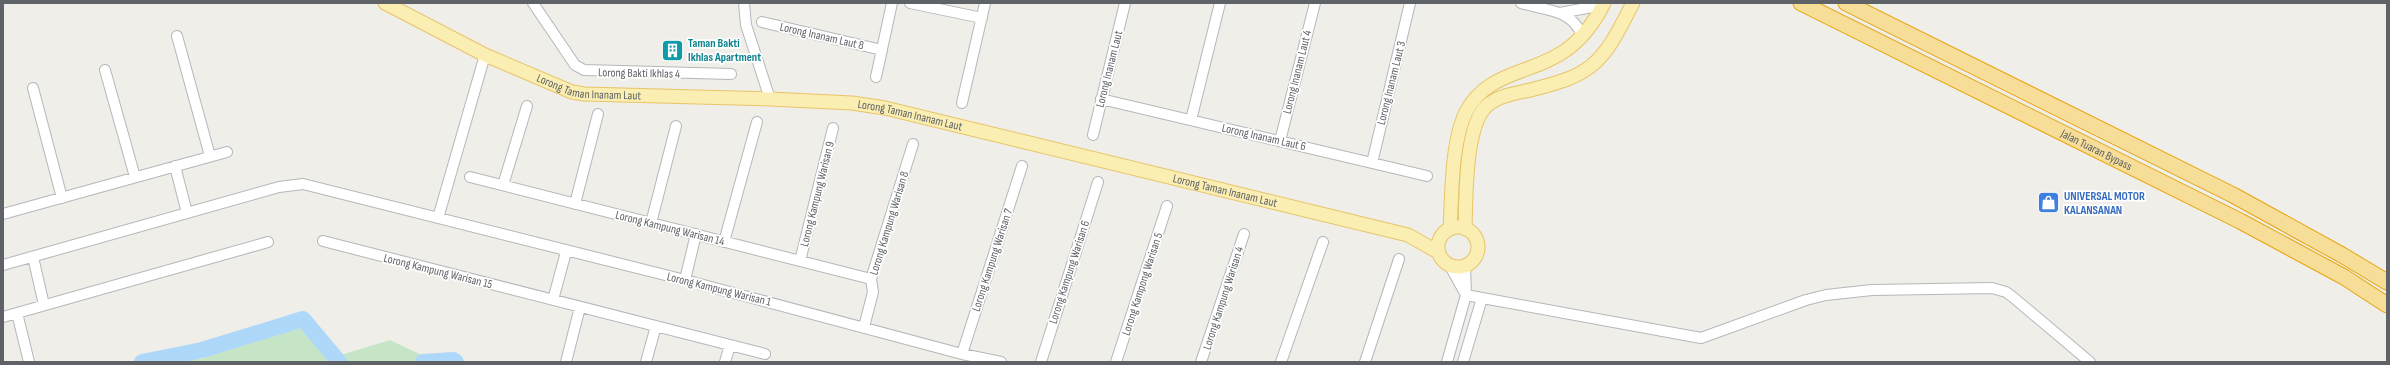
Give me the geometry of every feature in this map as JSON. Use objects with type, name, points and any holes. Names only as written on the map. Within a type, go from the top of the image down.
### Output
[{"type":"highway","name":"Jalan Tuaran Bypass","points":[[1801,3],[2240,220],[2344,276],[2387,305]]},
{"type":"highway","name":"Jalan Tuaran Bypass","points":[[1846,3],[2232,195],[2342,255],[2387,282]]},
{"type":"main road","name":"Lorong Taman Inanam Laut","points":[[385,3],[485,55],[555,87],[584,94],[770,99],[852,103],[899,111],[1408,235],[1438,252]]},
{"type":"main road","points":[[1465,229],[1467,181],[1474,128],[1484,108],[1500,98],[1558,83],[1586,70],[1610,46],[1633,3]]},
{"type":"main road","points":[[1408,235],[1446,232],[1465,229],[1474,236],[1478,248],[1474,259],[1465,266],[1450,266],[1445,263],[1438,252],[1446,232],[1458,140],[1462,123],[1471,104],[1488,85],[1565,51],[1582,35],[1604,4]]},
{"type":"street","name":"Lorong Bakti Ikhlas 4","points":[[533,3],[575,65],[584,70],[731,74]]},
{"type":"street","points":[[744,3],[746,25],[770,99]]},
{"type":"street","points":[[876,77],[892,3]]},
{"type":"street","points":[[910,3],[982,18]]},
{"type":"street","points":[[962,103],[985,3]]},
{"type":"street","name":"Lorong Inanam Laut","points":[[1093,135],[1125,3]]},
{"type":"street","points":[[1191,120],[1220,3]]},
{"type":"street","name":"Lorong Inanam Laut 4","points":[[1280,141],[1315,3]]},
{"type":"street","name":"Lorong Inanam Laut 3","points":[[1372,163],[1410,3]]},
{"type":"street","points":[[1521,3],[1560,13],[1574,20],[1582,35]]},
{"type":"street","points":[[1560,13],[1604,4]]},
{"type":"street","name":"Lorong Inanam Laut 8","points":[[762,22],[882,50]]},
{"type":"street","points":[[177,36],[210,156]]},
{"type":"street","points":[[438,218],[485,55]]},
{"type":"street","points":[[105,70],[135,177]]},
{"type":"street","points":[[33,88],[62,198]]},
{"type":"street","name":"Lorong Inanam Laut 6","points":[[1101,99],[1427,176]]},
{"type":"street","points":[[503,185],[526,106]]},
{"type":"street","points":[[574,204],[598,114]]},
{"type":"street","points":[[724,242],[757,122]]},
{"type":"street","points":[[651,223],[676,126]]},
{"type":"street","name":"Lorong Kampung Warisan 9","points":[[800,261],[834,128]]},
{"type":"street","name":"Lorong Kampung Warisan 8","points":[[864,326],[873,292],[871,279],[913,144]]},
{"type":"street","points":[[3,214],[227,152]]},
{"type":"street","points":[[175,166],[187,213]]},
{"type":"street","name":"Lorong Kampung Warisan 7","points":[[962,354],[1022,166]]},
{"type":"street","name":"Lorong Kampung Warisan 14","points":[[470,177],[871,279]]},
{"type":"street","name":"Lorong Kampung Warisan 6","points":[[1041,362],[1098,182]]},
{"type":"street","name":"Lorong Kampung Warisan 1","points":[[3,265],[279,186],[296,184],[438,218],[566,252],[685,280],[864,326],[962,354],[1001,362]]},
{"type":"street","name":"Lorong Kampong Warisan 5","points":[[1116,362],[1167,206]]},
{"type":"street","points":[[685,280],[696,234]]},
{"type":"street","name":"Lorong Kampung Warisan 4","points":[[1201,362],[1244,234]]},
{"type":"street","name":"Lorong Kampung Warisan 15","points":[[323,241],[765,354]]},
{"type":"street","points":[[3,317],[268,242]]},
{"type":"street","points":[[1281,362],[1323,242]]},
{"type":"street","points":[[554,300],[566,252]]},
{"type":"street","points":[[33,257],[44,305]]},
{"type":"street","points":[[1365,362],[1399,259]]},
{"type":"street","points":[[1450,266],[1466,295]]},
{"type":"street","points":[[1447,362],[1466,295],[1465,266]]},
{"type":"street","points":[[1466,295],[1701,338],[1806,300],[1826,295],[1872,290],[1992,288],[2006,292],[2014,298],[2090,362]]},
{"type":"street","points":[[1463,362],[1482,298]]},
{"type":"street","points":[[566,362],[580,307]]},
{"type":"street","points":[[17,313],[29,362]]},
{"type":"street","points":[[646,362],[656,326]]},
{"type":"street","points":[[725,362],[730,345]]},
{"type":"green space","points":[[299,328],[341,355],[390,340],[436,362],[138,362],[139,359],[177,351],[200,359]]},
{"type":"waterway","points":[[142,362],[202,350],[303,319],[339,362]]},
{"type":"waterway","points":[[423,362],[453,360],[456,362]]},
{"type":"place","name":"Taman Bakti Ikhlas Apartment","points":[[673,50]]},
{"type":"place","name":"UNIVERSAL MOTOR KALANSANAN","points":[[2048,203]]}]
